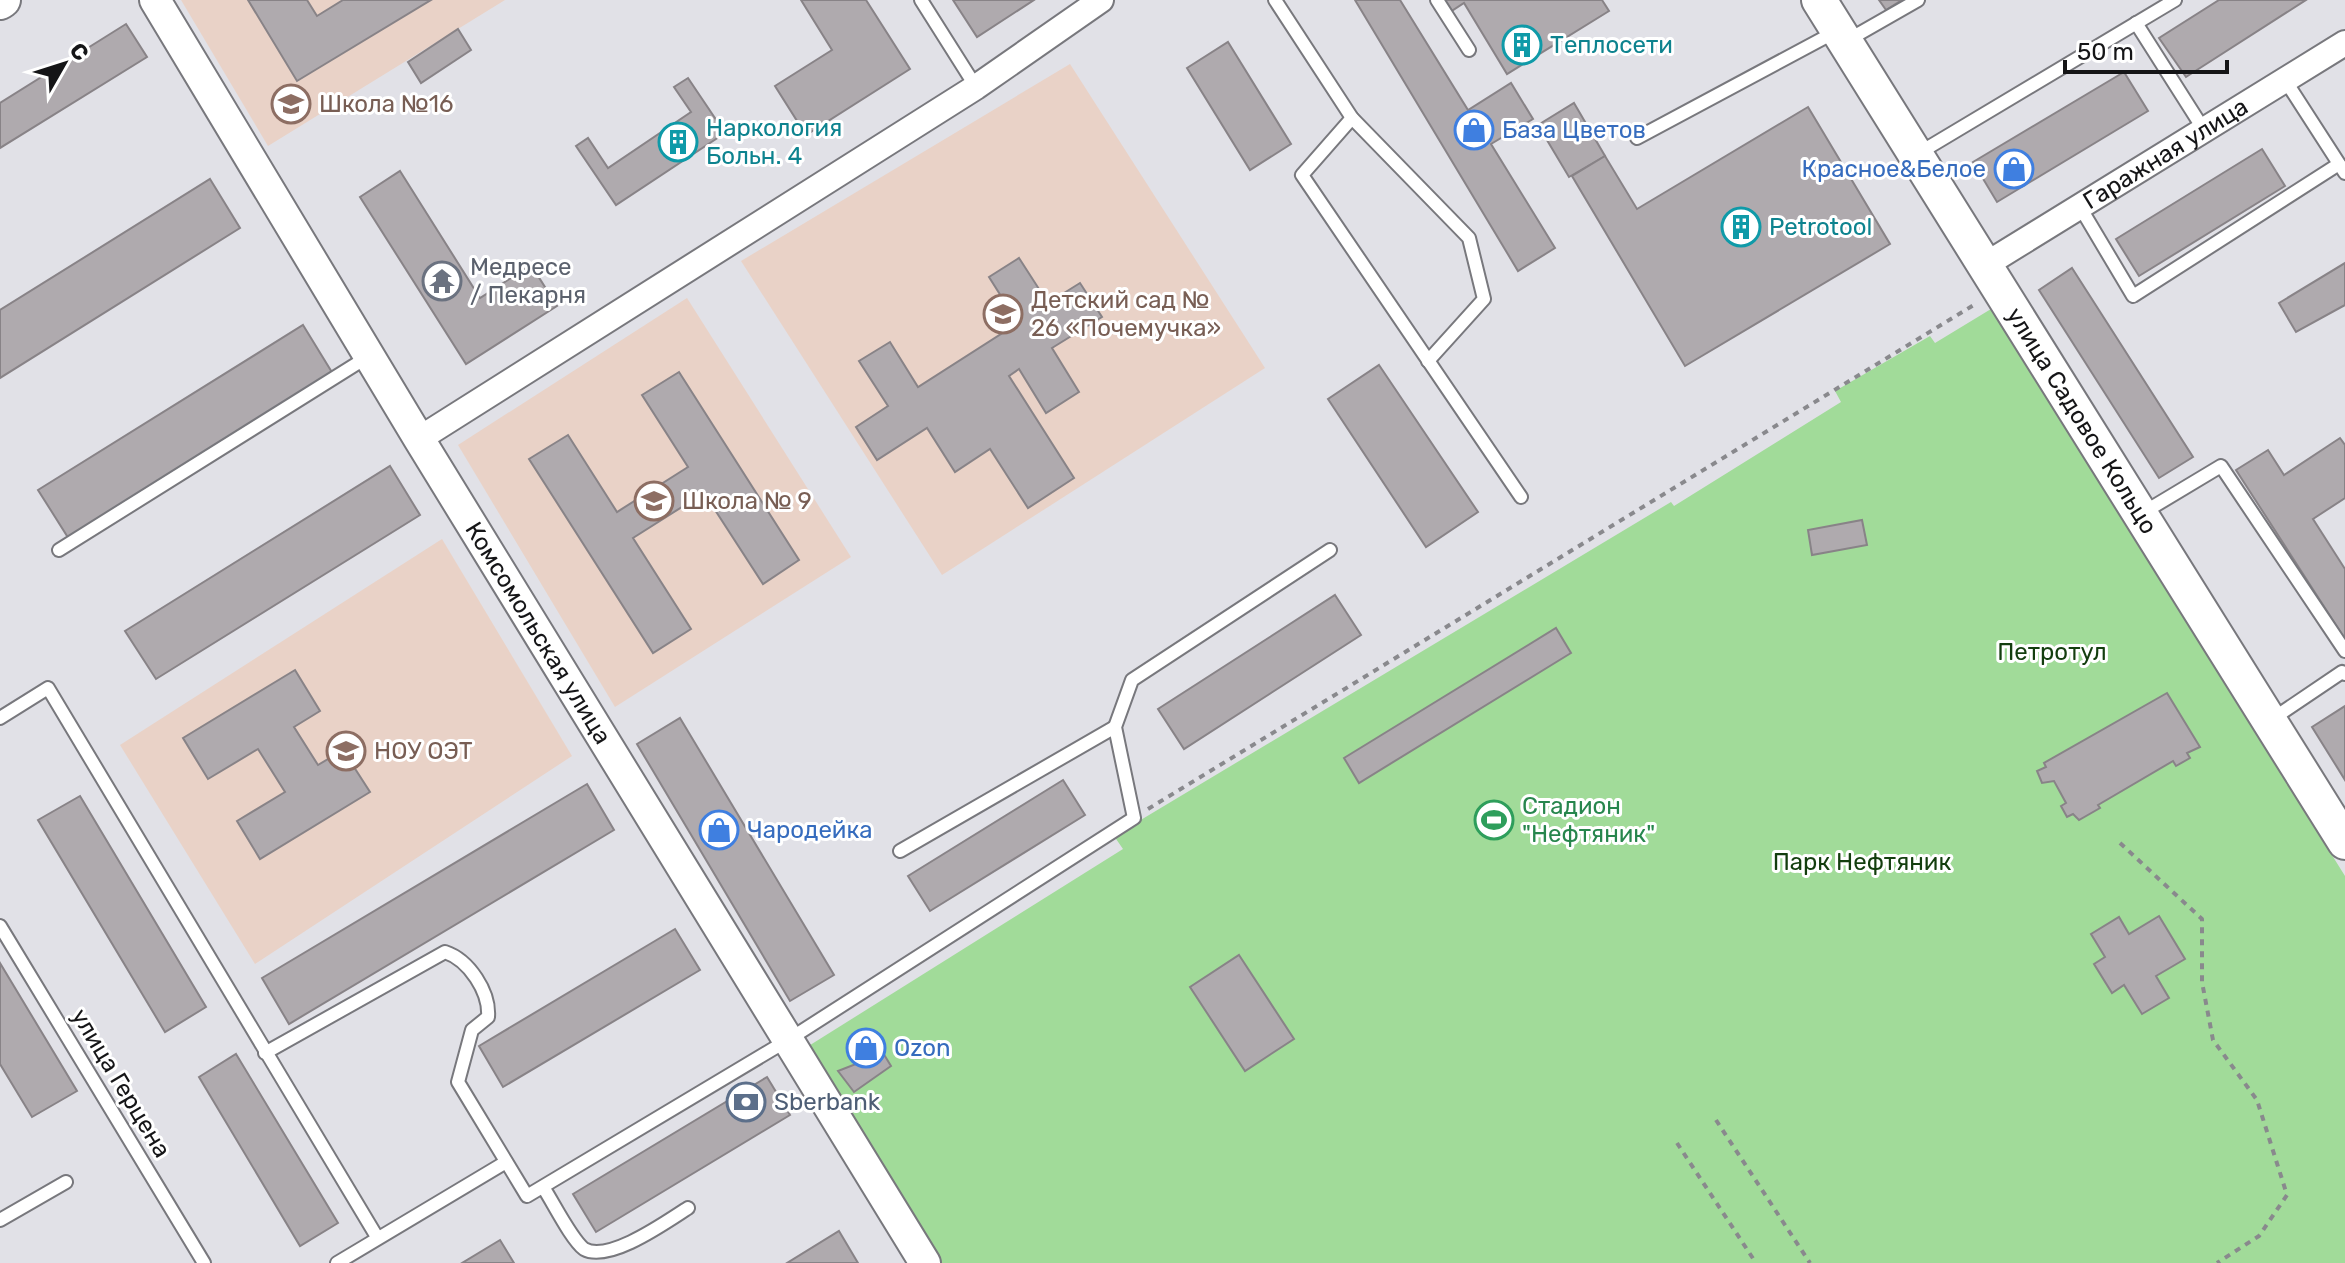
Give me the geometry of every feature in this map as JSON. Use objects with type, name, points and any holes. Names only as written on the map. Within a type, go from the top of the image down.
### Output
[{"type":"main road","name":"улица Садовое Кольцо","points":[[1819,0],[2345,842]]},
{"type":"street","name":"Комсомольская улица","points":[[155,0],[419,439],[925,1263]]},
{"type":"street","points":[[419,439],[976,87],[1101,0]]},
{"type":"street","name":"Гаражная улица","points":[[1992,277],[2080,207],[2345,43]]},
{"type":"lane","points":[[921,0],[976,87]]},
{"type":"lane","points":[[1275,0],[1352,118],[1469,238],[1484,299],[1428,361]]},
{"type":"lane","points":[[1437,0],[1469,50]]},
{"type":"lane","points":[[1637,138],[1918,0]]},
{"type":"lane","points":[[1916,155],[2175,0]]},
{"type":"lane","points":[[2136,23],[2204,130]]},
{"type":"lane","points":[[2080,207],[2133,296],[2342,168],[2285,80]]},
{"type":"lane","points":[[1352,118],[1302,175],[1521,497]]},
{"type":"lane","points":[[59,550],[369,356]]},
{"type":"lane","points":[[2141,515],[2221,466],[2345,651]]},
{"type":"lane","points":[[265,1053],[445,952],[460,957],[490,1000],[488,1017],[472,1030],[458,1082],[527,1196],[788,1040],[1134,818],[1115,727],[1132,680],[1330,550]]},
{"type":"lane","points":[[2270,721],[2342,672],[2345,674]]},
{"type":"lane","points":[[0,718],[48,688],[377,1237]]},
{"type":"lane","points":[[900,851],[1115,727]]},
{"type":"lane","name":"улица Герцена","points":[[0,926],[204,1263]]},
{"type":"lane","points":[[337,1263],[506,1162]]},
{"type":"lane","points":[[0,1220],[66,1182]]},
{"type":"lane","points":[[543,1187],[583,1249],[600,1255],[621,1250],[688,1208]]},
{"type":"lane","points":[[621,1250],[630,1263]]},
{"type":"path","points":[[1134,818],[1992,277]]},
{"type":"path","points":[[2120,843],[2202,919],[2202,982],[2213,1040],[2257,1100],[2287,1195],[2259,1236],[2217,1263]]},
{"type":"path","points":[[1716,1120],[1810,1263]]},
{"type":"path","points":[[1677,1143],[1756,1263]]},
{"type":"shaded area","name":"Школа №16","points":[[181,0],[505,0],[268,146]]},
{"type":"shaded area","name":"Детский сад № 26 «Почемучка»","points":[[1070,64],[1265,368],[942,575],[741,261]]},
{"type":"shaded area","name":"Школа № 9","points":[[687,298],[851,557],[615,707],[458,445]]},
{"type":"shaded area","name":"НОУ ОЭТ","points":[[442,539],[572,756],[255,964],[120,745]]},
{"type":"green space","name":"Парк Нефтяник","points":[[1991,309],[2345,876],[2345,1263],[939,1263],[807,1047],[1123,849],[1114,836],[1671,502],[1674,506],[1841,402],[1835,391],[1930,336],[1935,343]]},
{"type":"building","points":[[248,0],[307,0],[317,16],[343,0],[431,0],[297,81]]},
{"type":"building","points":[[801,0],[866,0],[910,69],[806,135],[775,86],[832,50]]},
{"type":"building","points":[[953,0],[1034,0],[977,37]]},
{"type":"building","name":"База Цветов","points":[[1355,0],[1400,0],[1468,110],[1511,83],[1533,119],[1491,144],[1555,248],[1518,271]]},
{"type":"building","name":"Теплосети","points":[[1434,0],[1602,0],[1609,11],[1507,74],[1464,3],[1444,16]]},
{"type":"building","points":[[1879,0],[1902,0],[1886,10]]},
{"type":"building","points":[[2219,0],[2306,0],[2186,77],[2159,38]]},
{"type":"building","points":[[126,24],[147,57],[0,148],[0,103]]},
{"type":"building","points":[[458,29],[471,50],[421,83],[408,62]]},
{"type":"building","points":[[1228,42],[1291,144],[1250,170],[1187,68]]},
{"type":"building","points":[[2124,72],[2148,111],[1997,202],[1973,162]]},
{"type":"building","name":"Наркология Больн. 4","points":[[688,78],[725,133],[616,205],[576,146],[588,138],[608,168],[691,112],[674,87]]},
{"type":"building","points":[[1574,103],[1605,156],[1569,177],[1538,125]]},
{"type":"building","name":"Petrotool","points":[[1808,107],[1890,244],[1685,366],[1572,176],[1605,156],[1637,209]]},
{"type":"building","points":[[2262,149],[2285,186],[2139,276],[2116,239]]},
{"type":"building","name":"Медресе / Пекарня","points":[[400,171],[480,298],[531,265],[557,306],[466,364],[360,197]]},
{"type":"building","points":[[210,179],[240,228],[0,378],[0,310]]},
{"type":"building","points":[[1019,258],[1048,303],[1080,283],[1102,317],[1052,348],[1079,392],[1046,413],[1019,369],[1009,376],[1074,478],[1028,508],[990,449],[955,472],[927,428],[877,460],[856,427],[888,406],[859,361],[890,342],[918,387],[1018,323],[989,277]]},
{"type":"building","points":[[2345,263],[2345,305],[2296,332],[2279,303]]},
{"type":"building","points":[[2072,268],[2193,457],[2159,478],[2039,290]]},
{"type":"building","points":[[303,325],[333,374],[69,539],[38,490]]},
{"type":"building","points":[[1379,365],[1478,512],[1426,547],[1328,399]]},
{"type":"building","points":[[679,372],[799,560],[763,584],[704,493],[633,538],[691,629],[653,653],[529,459],[568,435],[617,512],[688,467],[642,395]]},
{"type":"building","points":[[2340,438],[2345,445],[2345,498],[2313,519],[2345,569],[2345,639],[2236,470],[2268,450],[2284,475]]},
{"type":"building","points":[[390,466],[420,515],[156,679],[125,631]]},
{"type":"building","points":[[1862,520],[1867,545],[1812,555],[1808,530]]},
{"type":"building","points":[[1335,595],[1361,635],[1184,749],[1158,709]]},
{"type":"building","points":[[1556,628],[1571,653],[1359,783],[1344,758]]},
{"type":"building","points":[[295,670],[320,711],[294,727],[318,765],[343,750],[370,792],[260,859],[237,821],[285,792],[258,749],[208,779],[183,738]]},
{"type":"building","points":[[2167,693],[2200,747],[2187,753],[2190,758],[2176,766],[2173,761],[2098,805],[2100,808],[2079,820],[2073,814],[2067,817],[2061,806],[2066,803],[2054,781],[2042,783],[2037,771],[2046,767],[2044,763]]},
{"type":"building","points":[[2345,706],[2345,780],[2312,727]]},
{"type":"building","points":[[680,718],[834,975],[790,1001],[637,744]]},
{"type":"building","points":[[1063,780],[1085,815],[930,911],[908,876]]},
{"type":"building","points":[[587,784],[614,830],[289,1024],[262,978]]},
{"type":"building","points":[[80,796],[206,1007],[165,1032],[38,820]]},
{"type":"building","points":[[2159,916],[2185,959],[2156,976],[2169,998],[2142,1014],[2124,985],[2112,993],[2094,964],[2105,957],[2091,934],[2119,917],[2129,934]]},
{"type":"building","points":[[675,929],[700,970],[503,1087],[479,1046]]},
{"type":"building","points":[[1239,955],[1294,1039],[1245,1071],[1190,987]]},
{"type":"building","points":[[0,963],[77,1091],[32,1117],[0,1064]]},
{"type":"building","points":[[872,1035],[891,1066],[854,1092],[838,1071],[856,1064],[848,1049]]},
{"type":"building","points":[[236,1054],[338,1223],[300,1246],[199,1077]]},
{"type":"building","points":[[767,1077],[790,1115],[596,1232],[573,1194]]},
{"type":"building","points":[[839,1231],[858,1263],[787,1263]]},
{"type":"building","points":[[500,1240],[514,1263],[462,1263]]},
{"type":"place","name":"Теплосети","points":[[1522,45]]},
{"type":"place","name":"Школа №16","points":[[291,104]]},
{"type":"place","name":"База Цветов","points":[[1474,130]]},
{"type":"place","name":"Наркология Больн. 4","points":[[678,142]]},
{"type":"place","name":"Красное&Белое","points":[[2014,169]]},
{"type":"place","name":"Petrotool","points":[[1741,227]]},
{"type":"place","name":"Медресе / Пекарня","points":[[442,281]]},
{"type":"place","name":"Детский сад № 26 «Почемучка»","points":[[1003,314]]},
{"type":"place","name":"Школа № 9","points":[[654,501]]},
{"type":"place","name":"НОУ ОЭТ","points":[[346,751]]},
{"type":"place","name":"Стадион \"Нефтяник\"","points":[[1494,820]]},
{"type":"place","name":"Чародейка","points":[[719,830]]},
{"type":"place","name":"Ozon","points":[[866,1048]]},
{"type":"place","name":"Sberbank","points":[[746,1102]]},
{"type":"park label","name":"Петротул","points":[[2052,652]]}]
